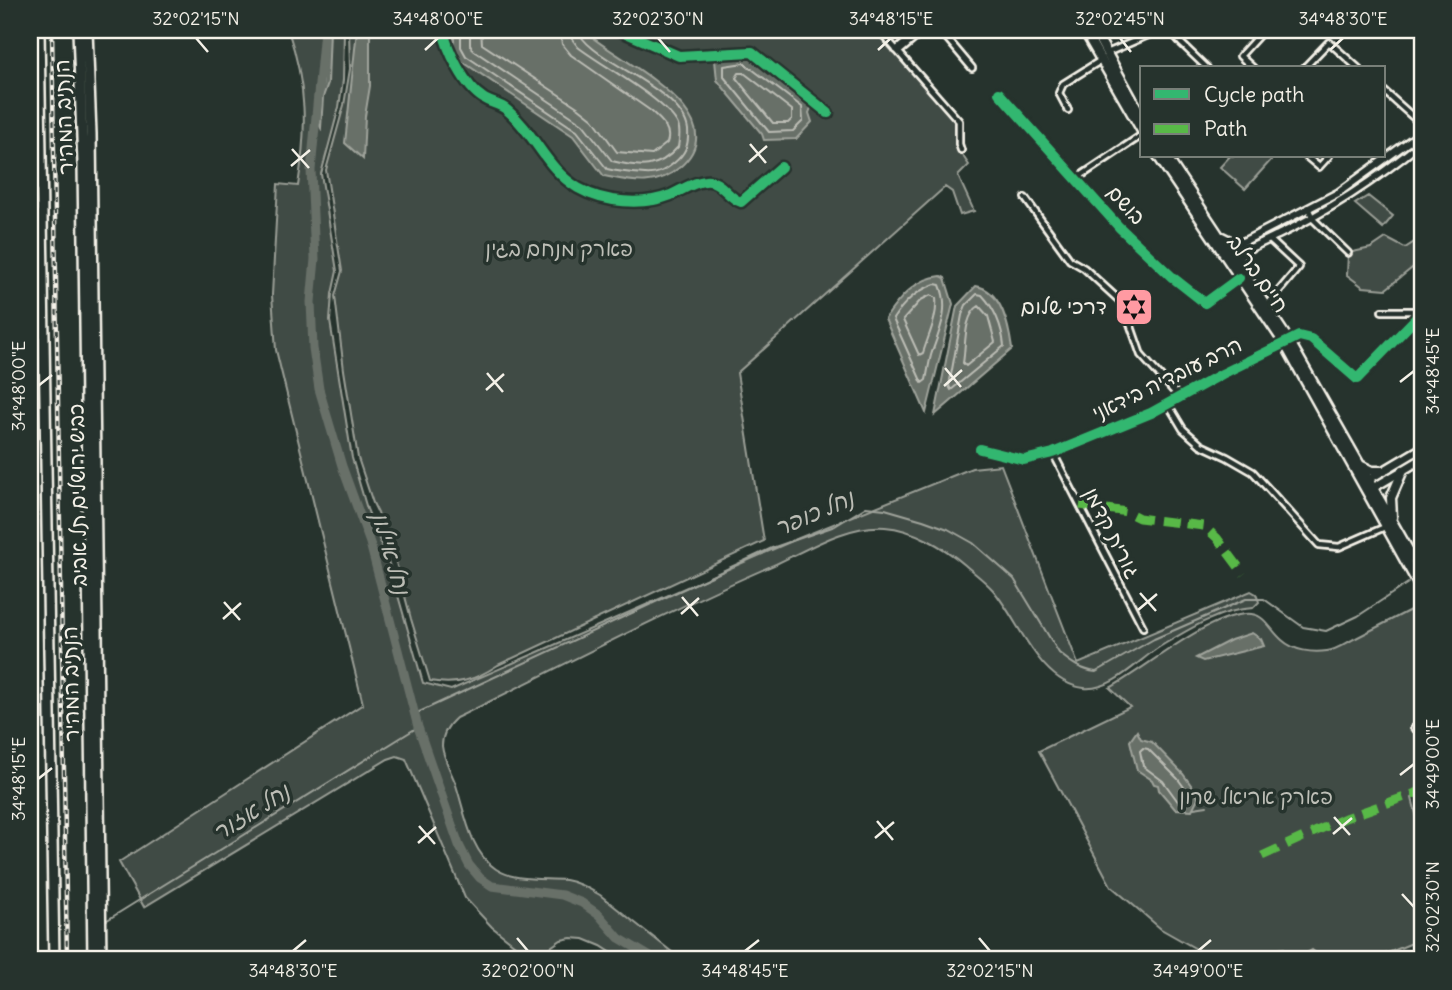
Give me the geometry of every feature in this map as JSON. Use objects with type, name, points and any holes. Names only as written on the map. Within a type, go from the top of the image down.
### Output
[{"type":"highway","name":"כביש ירושלים תל אביב","points":[[38,30],[54,960]]},
{"type":"highway","name":"הנתיב המהיר","points":[[78,30],[83,164],[93,960]]},
{"type":"highway","name":"כביש ירושלים תל אביב","points":[[87,30],[91,134],[101,960]]},
{"type":"main road","points":[[1084,30],[1140,114]]},
{"type":"main road","points":[[1094,30],[1103,56],[1140,129]]},
{"type":"main road","name":"חיים ברלב","points":[[1159,158],[1286,341],[1368,486]]},
{"type":"main road","name":"חיים ברלב","points":[[1167,158],[1227,253]]},
{"type":"main road","points":[[1217,234],[1240,248],[1240,274]]},
{"type":"main road","name":"חיים ברלב","points":[[1286,341],[1295,351],[1358,462],[1368,486]]},
{"type":"main road","points":[[1368,486],[1384,471],[1422,448]]},
{"type":"main road","points":[[1368,486],[1422,460]]},
{"type":"main road","points":[[1358,462],[1370,471],[1384,471]]},
{"type":"main road","points":[[1395,526],[1390,507],[1391,498],[1403,470]]},
{"type":"main road","points":[[1368,486],[1422,574]]},
{"type":"main road","points":[[1368,486],[1385,527],[1422,591]]},
{"type":"street","points":[[879,30],[959,121],[961,150]]},
{"type":"street","points":[[898,51],[920,30]]},
{"type":"street","points":[[898,51],[925,30]]},
{"type":"street","points":[[940,30],[972,68]]},
{"type":"street","points":[[1068,110],[1059,93],[1063,85],[1103,56],[1160,30]]},
{"type":"street","points":[[1170,30],[1205,66]]},
{"type":"street","points":[[1251,66],[1240,56],[1259,35]]},
{"type":"street","points":[[1306,66],[1329,42],[1356,66]]},
{"type":"street","name":"בושם","points":[[999,93],[1119,227],[1172,277],[1205,303],[1240,274]]},
{"type":"street","points":[[1386,95],[1422,129],[1386,157]]},
{"type":"street","points":[[1076,179],[1140,134]]},
{"type":"street","points":[[1227,253],[1269,239],[1313,219],[1347,199],[1422,142]]},
{"type":"street","points":[[1308,158],[1318,166],[1327,158]]},
{"type":"street","points":[[1240,248],[1308,211],[1360,178],[1385,158]]},
{"type":"street","points":[[1025,198],[1070,260],[1084,268],[1119,300],[1141,355],[1179,397]]},
{"type":"street","points":[[1308,211],[1348,253]]},
{"type":"street","points":[[1269,239],[1299,267],[1269,303]]},
{"type":"street","points":[[1382,311],[1422,312]]},
{"type":"street","points":[[1295,351],[1296,343],[1306,337],[1357,379],[1422,312]]},
{"type":"street","name":"הרב עובדיה בידאני","points":[[980,449],[1024,460],[1053,453],[1151,413],[1286,341],[1306,337]]},
{"type":"street","points":[[1168,404],[1183,429],[1201,446],[1253,472],[1319,545],[1339,547],[1385,527]]},
{"type":"street","name":"גורית קדמן","points":[[1053,453],[1143,627]]},
{"type":"street","points":[[1414,728],[1422,731]]},
{"type":"green space","points":[[288,30],[344,30],[343,80],[339,107],[321,174],[337,271],[330,321],[352,458],[367,509],[389,564],[423,683],[451,690],[799,538],[972,468],[1001,465],[1078,664],[1251,591],[1256,594],[1259,602],[1253,608],[1228,612],[1205,621],[1161,646],[1115,680],[1095,688],[1084,688],[1068,684],[1042,663],[993,590],[957,558],[928,540],[896,528],[857,529],[735,582],[456,718],[444,734],[442,742],[445,760],[455,782],[469,830],[487,861],[496,869],[512,876],[565,880],[588,888],[682,960],[623,960],[601,946],[584,939],[571,938],[561,940],[542,953],[524,952],[492,927],[465,898],[406,759],[397,756],[144,907],[119,862],[363,704],[276,350],[272,295],[278,184],[298,186],[304,126],[299,70]]},
{"type":"green space","name":"פארק מנחם בגין","points":[[349,30],[876,30],[957,122],[958,145],[969,165],[958,176],[974,211],[960,215],[952,192],[945,187],[737,373],[764,541],[481,675],[457,682],[430,681],[389,536],[373,503],[358,458],[335,296],[342,271],[326,170],[344,105],[350,69]]},
{"type":"green space","points":[[1228,158],[1272,159],[1245,189],[1220,167]]},
{"type":"green space","points":[[1368,196],[1393,216],[1383,228],[1355,204]]},
{"type":"green space","points":[[1386,238],[1405,248],[1419,239],[1422,260],[1386,289],[1363,287],[1347,275],[1348,253],[1371,248]]},
{"type":"green space","name":"פארק אריאל שרון","points":[[1418,606],[1422,616],[1422,794],[1412,798],[1422,837],[1422,939],[1371,960],[1325,960],[1312,950],[1295,960],[1284,948],[1216,960],[1161,929],[1111,886],[1039,751],[1130,707],[1110,688],[1194,634],[1229,617],[1252,614],[1262,618],[1277,636],[1292,647],[1321,652],[1338,648]]},
{"type":"water","points":[[323,30],[330,30],[328,83],[323,97],[321,128],[317,120],[323,81]]},
{"type":"water","points":[[357,30],[370,30],[370,86],[365,116],[363,159],[345,143]]},
{"type":"water","points":[[454,30],[583,30],[643,72],[684,108],[695,127],[695,147],[680,167],[653,181],[604,176],[573,136],[460,60],[454,49]]},
{"type":"water","points":[[750,57],[812,105],[809,113],[812,122],[796,139],[764,140],[762,134],[717,80],[715,60]]},
{"type":"water","points":[[941,276],[945,278],[953,304],[926,413],[885,319],[902,297],[916,285]]},
{"type":"water","points":[[976,286],[992,294],[998,302],[1009,330],[1012,349],[935,415],[957,306]]},
{"type":"water","points":[[1252,633],[1261,639],[1264,646],[1203,661],[1196,658],[1231,640]]},
{"type":"water","points":[[1137,731],[1141,739],[1152,742],[1183,774],[1196,792],[1198,798],[1192,810],[1175,809],[1158,785],[1137,770],[1130,741]]},
{"type":"waterway","name":"נחל איילון","points":[[324,30],[311,170],[315,259],[311,302],[313,348],[319,389],[342,466],[370,543],[418,727],[459,845],[469,865],[480,878],[492,886],[562,895],[582,903],[599,915],[619,938],[656,960]]},
{"type":"waterway","name":"נחל כופר","points":[[415,714],[772,548],[835,526],[866,507],[885,509],[923,520],[948,529],[973,543],[1014,579],[1059,653],[1076,665],[1096,672],[1154,639],[1246,599],[1264,599],[1303,627],[1326,631],[1358,616],[1408,583]]},
{"type":"waterway","name":"נחל אזור","points":[[104,922],[418,727]]},
{"type":"waterway","points":[[1194,808],[1207,806]]},
{"type":"railway","points":[[52,30],[67,960]]},
{"type":"marked path","points":[[1080,505],[1127,512],[1139,518],[1204,526],[1217,538],[1244,574]]},
{"type":"marked path","points":[[1262,856],[1345,818],[1422,791]]},
{"type":"cycle path","points":[[443,30],[448,48],[463,77],[476,93],[507,110],[557,171],[588,193],[611,200],[648,201],[671,195],[696,183],[711,181],[741,202],[781,167]]},
{"type":"cycle path","points":[[619,30],[679,56],[752,52],[828,113]]},
{"type":"cycle path","points":[[999,93],[1119,227],[1172,277],[1205,303],[1239,278]]},
{"type":"cycle path","points":[[980,449],[1024,460],[1053,453],[1151,413],[1299,336],[1311,339],[1357,379],[1422,312]]},
{"type":"place","name":"דרכי שלום","points":[[1134,307]]}]
